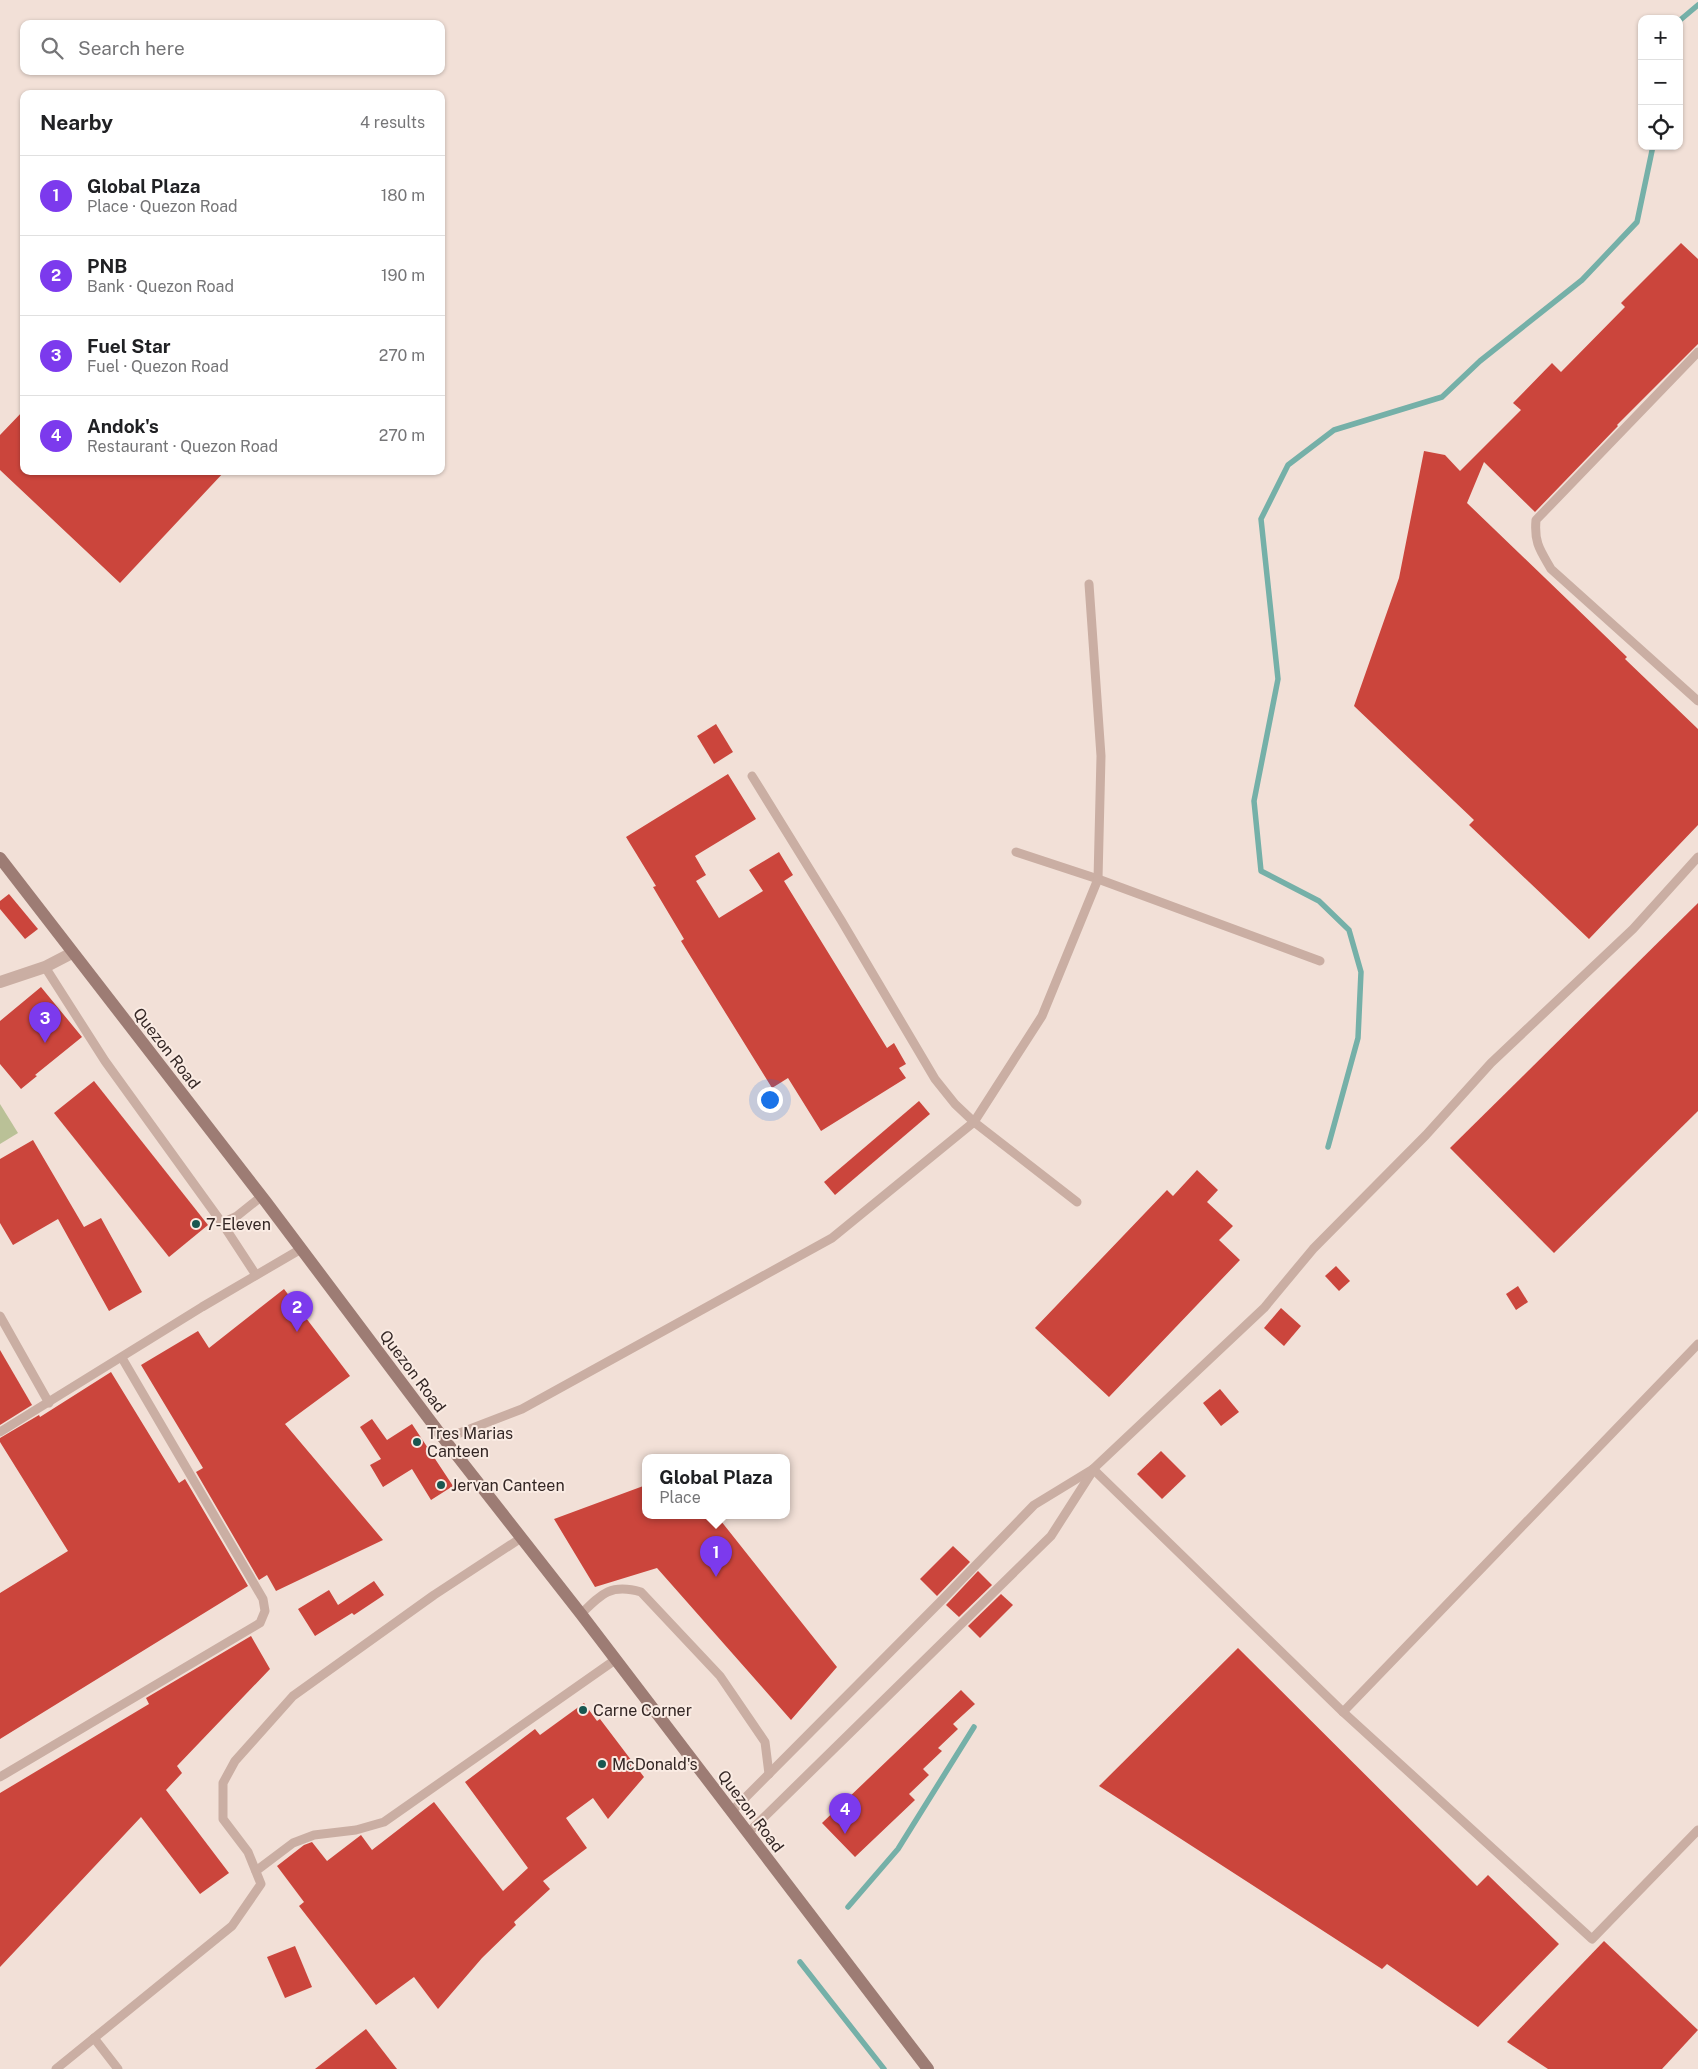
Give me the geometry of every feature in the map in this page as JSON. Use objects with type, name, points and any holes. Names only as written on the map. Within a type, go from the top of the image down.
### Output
[{"type":"main road","name":"Quezon Road","points":[[0,858],[262,1196],[444,1439],[581,1614],[928,2069]]},
{"type":"street","points":[[0,982],[45,966],[72,953]]},
{"type":"lane","points":[[1698,352],[1536,520],[1535,536],[1539,548],[1551,569],[1698,701]]},
{"type":"lane","points":[[444,1439],[522,1409],[832,1238],[974,1122],[1042,1016],[1098,879],[1101,756],[1088,584]]},
{"type":"lane","points":[[752,776],[841,920],[935,1079],[955,1104],[974,1122],[1077,1202]]},
{"type":"lane","points":[[1016,852],[1098,879],[1320,962]]},
{"type":"lane","points":[[731,1812],[1034,1505],[1093,1469],[1264,1308],[1313,1249],[1426,1135],[1491,1063],[1633,930],[1698,857]]},
{"type":"lane","points":[[45,966],[105,1061],[222,1223],[256,1275]]},
{"type":"lane","points":[[222,1223],[237,1216],[262,1196]]},
{"type":"lane","points":[[0,1432],[301,1248]]},
{"type":"lane","points":[[0,1316],[49,1403]]},
{"type":"lane","points":[[1343,1712],[1698,1344]]},
{"type":"lane","points":[[0,1777],[260,1622],[265,1611],[263,1599],[122,1358]]},
{"type":"lane","points":[[1093,1469],[1343,1712],[1592,1939],[1698,1830]]},
{"type":"lane","points":[[748,1833],[1051,1536],[1093,1469]]},
{"type":"lane","points":[[56,2069],[232,1926],[262,1884],[248,1852],[223,1819],[223,1783],[235,1761],[293,1696],[434,1595],[521,1538]]},
{"type":"lane","points":[[581,1614],[601,1594],[626,1587],[641,1592],[720,1676],[765,1742],[769,1774]]},
{"type":"lane","points":[[256,1871],[293,1843],[314,1834],[356,1830],[384,1822],[615,1660]]},
{"type":"lane","points":[[94,2038],[118,2069]]},
{"type":"green space","points":[[0,1104],[18,1133],[0,1144]]},
{"type":"building","points":[[1681,243],[1698,259],[1698,344],[1617,425],[1535,512],[1484,462],[1467,503],[1627,657],[1625,659],[1698,729],[1698,825],[1589,939],[1469,825],[1474,820],[1354,706],[1399,578],[1424,451],[1445,455],[1460,471],[1521,410],[1513,403],[1552,363],[1561,372],[1625,307],[1621,303]]},
{"type":"building","points":[[20,414],[20,475],[221,475],[120,583],[0,470],[0,435]]},
{"type":"building","points":[[716,724],[733,752],[714,764],[697,736]]},
{"type":"building","points":[[728,774],[756,819],[695,856],[706,875],[696,881],[719,918],[763,891],[749,870],[779,852],[793,875],[784,881],[887,1048],[894,1043],[906,1064],[899,1068],[906,1078],[821,1131],[788,1078],[772,1088],[681,941],[684,939],[653,887],[656,886],[626,837]]},
{"type":"building","points":[[9,894],[38,929],[25,939],[0,909],[0,901]]},
{"type":"building","points":[[1698,903],[1698,1111],[1554,1253],[1450,1148]]},
{"type":"building","points":[[41,987],[82,1037],[35,1075],[37,1076],[21,1089],[0,1064],[0,1021]]},
{"type":"building","points":[[94,1081],[208,1225],[169,1257],[54,1113]]},
{"type":"building","points":[[919,1101],[930,1114],[835,1195],[824,1182]]},
{"type":"building","points":[[33,1140],[84,1227],[101,1218],[142,1292],[109,1311],[58,1219],[13,1245],[0,1223],[0,1159]]},
{"type":"building","points":[[1197,1170],[1218,1190],[1207,1202],[1233,1226],[1219,1240],[1240,1260],[1109,1397],[1035,1328],[1167,1190],[1173,1196]]},
{"type":"building","points":[[1336,1266],[1350,1281],[1339,1291],[1325,1276]]},
{"type":"building","points":[[1518,1286],[1528,1302],[1516,1310],[1506,1294]]},
{"type":"building","points":[[284,1289],[350,1376],[285,1424],[383,1540],[276,1591],[267,1575],[259,1580],[196,1472],[203,1468],[141,1365],[198,1331],[209,1348]]},
{"type":"building","points":[[1281,1308],[1301,1326],[1284,1346],[1264,1328]]},
{"type":"building","points":[[0,1350],[32,1405],[0,1425]]},
{"type":"building","points":[[111,1372],[179,1483],[185,1479],[248,1586],[0,1739],[0,1593],[68,1551],[0,1442],[0,1438],[39,1415],[40,1417]]},
{"type":"building","points":[[1220,1389],[1239,1412],[1221,1426],[1203,1403]]},
{"type":"building","points":[[372,1419],[387,1440],[412,1424],[453,1486],[431,1500],[412,1469],[383,1487],[370,1465],[381,1459],[360,1427]]},
{"type":"building","points":[[1161,1451],[1186,1476],[1162,1499],[1137,1474]]},
{"type":"building","points":[[642,1486],[642,1519],[719,1519],[837,1667],[791,1720],[657,1568],[595,1587],[554,1519]]},
{"type":"building","points":[[953,1546],[970,1562],[937,1596],[920,1579]]},
{"type":"building","points":[[978,1571],[992,1585],[959,1617],[946,1605]]},
{"type":"building","points":[[374,1581],[384,1595],[354,1615],[352,1613],[315,1636],[298,1609],[329,1590],[338,1605]]},
{"type":"building","points":[[1001,1594],[1013,1605],[980,1638],[968,1626]]},
{"type":"building","points":[[251,1636],[270,1669],[177,1766],[182,1773],[166,1790],[229,1873],[200,1894],[141,1817],[0,1967],[0,1793],[149,1704],[146,1698]]},
{"type":"building","points":[[1238,1648],[1477,1886],[1488,1875],[1559,1944],[1478,2027],[1387,1964],[1382,1969],[1099,1786]]},
{"type":"building","points":[[961,1690],[975,1704],[953,1724],[958,1729],[938,1748],[942,1751],[923,1769],[929,1775],[909,1794],[915,1800],[855,1857],[822,1823]]},
{"type":"building","points":[[584,1703],[597,1721],[600,1719],[644,1777],[608,1819],[593,1798],[566,1818],[587,1848],[543,1881],[550,1889],[514,1922],[516,1925],[482,1958],[438,2009],[414,1977],[376,2005],[299,1906],[304,1902],[277,1866],[304,1845],[312,1842],[327,1861],[361,1835],[372,1850],[434,1802],[503,1891],[528,1868],[465,1782],[535,1729],[540,1735]]},
{"type":"building","points":[[1604,1941],[1698,2030],[1662,2069],[1548,2069],[1507,2042]]},
{"type":"building","points":[[295,1946],[312,1987],[285,1998],[267,1957]]},
{"type":"building","points":[[366,2029],[397,2069],[315,2069]]},
{"type":"waterway","points":[[1683,18],[1698,5]]},
{"type":"waterway","points":[[1328,1147],[1358,1038],[1361,972],[1349,930],[1319,901],[1261,871],[1254,801],[1278,679],[1261,519],[1288,465],[1334,430],[1442,397],[1480,361],[1582,280],[1637,222],[1652,150]]},
{"type":"waterway","points":[[848,1907],[898,1849],[974,1727]]},
{"type":"waterway","points":[[800,1962],[884,2069]]},
{"type":"place","name":"Fuel Star","points":[[45,1043]]},
{"type":"place","name":"7-Eleven","points":[[196,1224]]},
{"type":"place","name":"PNB","points":[[297,1332]]},
{"type":"place","name":"Tres Marias Canteen","points":[[417,1442]]},
{"type":"place","name":"Jervan Canteen","points":[[441,1485]]},
{"type":"place","name":"Global Plaza","points":[[716,1577]]},
{"type":"place","name":"Carne Corner","points":[[583,1710]]},
{"type":"place","name":"McDonald's","points":[[602,1764]]},
{"type":"place","name":"Andok's","points":[[845,1834]]}]
